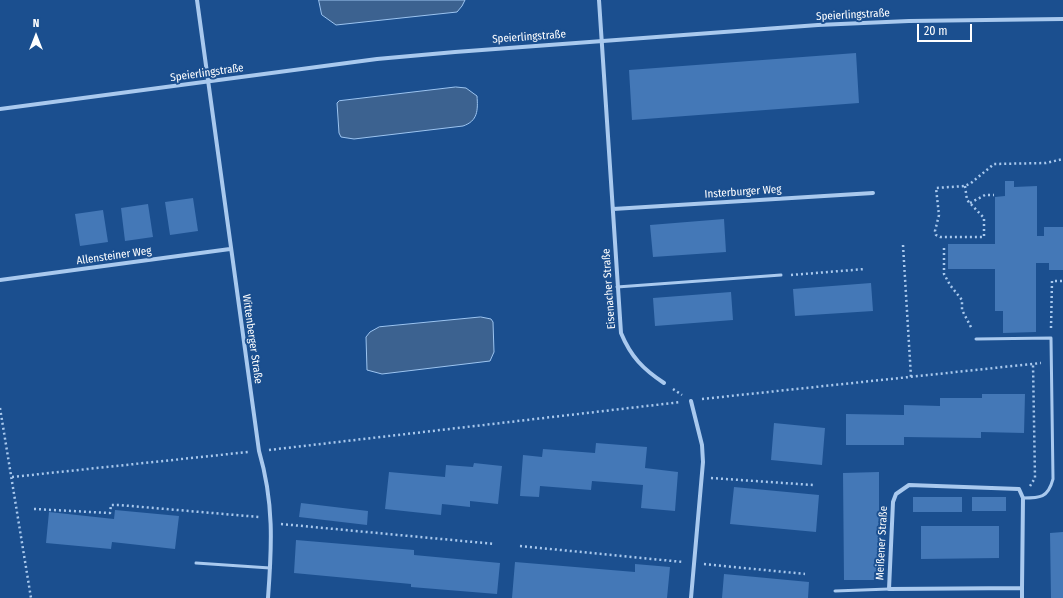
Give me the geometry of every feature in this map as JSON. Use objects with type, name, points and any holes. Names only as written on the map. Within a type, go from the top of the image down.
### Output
[{"type":"street","name":"Wittenberger Straße","points":[[197,0],[209,81],[230,249],[259,451],[264,468],[272,517],[268,598]]},
{"type":"street","name":"Eisenacher Straße","points":[[599,0],[621,333],[628,350],[641,365],[664,383]]},
{"type":"street","name":"Speierlingstraße","points":[[0,109],[377,59],[826,25],[909,21],[1063,19]]},
{"type":"street","name":"Insterburger Weg","points":[[613,209],[873,193]]},
{"type":"street","name":"Allensteiner Weg","points":[[0,280],[230,249]]},
{"type":"street","points":[[690,598],[703,477],[702,445],[691,400]]},
{"type":"street","name":"Meißener Straße","points":[[1022,588],[889,589],[893,502],[896,494],[902,488],[909,485],[1015,487],[1019,489],[1023,498]]},
{"type":"street","points":[[1022,598],[1023,498]]},
{"type":"lane","points":[[617,287],[781,276]]},
{"type":"lane","points":[[976,339],[1051,338],[1053,479],[1050,489],[1045,495],[1038,498],[1023,498]]},
{"type":"lane","points":[[196,562],[270,568]]},
{"type":"lane","points":[[835,591],[889,589]]},
{"type":"path","points":[[965,186],[970,203],[984,218],[984,237],[940,237],[936,235],[935,231],[939,215],[936,188],[965,186],[971,183],[994,164],[1046,163],[1063,159]]},
{"type":"path","points":[[970,203],[985,195],[994,195]]},
{"type":"path","points":[[903,244],[911,378]]},
{"type":"path","points":[[944,248],[944,274],[950,285],[962,300],[962,310],[976,339]]},
{"type":"path","points":[[781,276],[865,269]]},
{"type":"path","points":[[1051,333],[1052,281],[1063,281]]},
{"type":"path","points":[[12,477],[259,451],[691,400],[911,378],[1051,362]]},
{"type":"path","points":[[1023,498],[1035,478],[1033,364]]},
{"type":"path","points":[[664,383],[691,400]]},
{"type":"path","points":[[0,408],[31,598]]},
{"type":"path","points":[[703,477],[813,486]]},
{"type":"path","points":[[34,509],[110,513],[111,506],[119,505],[272,517]]},
{"type":"path","points":[[272,523],[495,544]]},
{"type":"path","points":[[520,546],[805,574]]},
{"type":"water","points":[[319,0],[465,0],[457,12],[336,25],[322,15]]},
{"type":"water","points":[[456,87],[466,88],[477,96],[476,114],[472,121],[463,126],[354,139],[341,137],[339,133],[337,103],[339,101]]},
{"type":"water","points":[[481,317],[491,319],[493,322],[494,352],[490,361],[382,374],[367,370],[366,337],[370,332],[379,327]]},
{"type":"building","points":[[856,53],[859,103],[632,120],[629,70]]},
{"type":"building","points":[[1005,181],[1014,181],[1014,187],[1037,186],[1037,236],[1044,236],[1044,227],[1063,227],[1063,270],[1049,270],[1049,263],[1036,263],[1036,332],[1003,333],[1003,311],[995,311],[995,269],[948,269],[948,244],[995,244],[995,197],[1005,196]]},
{"type":"building","points":[[193,198],[198,231],[170,235],[165,202]]},
{"type":"building","points":[[148,204],[153,237],[125,241],[121,208]]},
{"type":"building","points":[[103,210],[108,242],[80,246],[75,214]]},
{"type":"building","points":[[724,219],[726,252],[653,257],[650,225]]},
{"type":"building","points":[[871,283],[873,311],[795,316],[793,289]]},
{"type":"building","points":[[731,292],[733,320],[655,326],[653,298]]},
{"type":"building","points":[[982,394],[1025,394],[1024,433],[981,432],[981,438],[904,437],[904,445],[846,445],[846,414],[904,415],[904,405],[940,406],[940,398],[982,398]]},
{"type":"building","points":[[774,423],[825,428],[822,465],[771,460]]},
{"type":"building","points":[[596,443],[647,447],[645,468],[678,472],[675,511],[641,508],[643,485],[592,481],[591,490],[540,486],[539,497],[520,496],[523,455],[542,457],[543,449],[595,453]]},
{"type":"building","points":[[474,463],[502,466],[498,504],[470,501],[470,507],[442,504],[441,515],[385,509],[389,472],[445,477],[446,465],[473,467]]},
{"type":"building","points":[[879,472],[879,580],[844,580],[843,473]]},
{"type":"building","points":[[734,487],[819,495],[816,532],[730,524]]},
{"type":"building","points":[[913,497],[962,497],[962,512],[913,512]]},
{"type":"building","points":[[972,497],[1006,497],[1006,511],[972,511]]},
{"type":"building","points":[[301,503],[368,511],[367,525],[299,517]]},
{"type":"building","points":[[115,510],[179,516],[175,549],[112,542],[111,549],[46,543],[49,512],[114,519]]},
{"type":"building","points":[[921,526],[999,526],[999,558],[921,559]]},
{"type":"building","points":[[1063,532],[1063,598],[1051,598],[1050,533]]},
{"type":"building","points":[[296,540],[414,550],[414,555],[500,563],[497,594],[411,587],[411,584],[294,573]]},
{"type":"building","points":[[515,562],[635,572],[635,564],[670,567],[667,598],[512,598]]},
{"type":"building","points":[[724,574],[809,582],[808,598],[722,598]]}]
